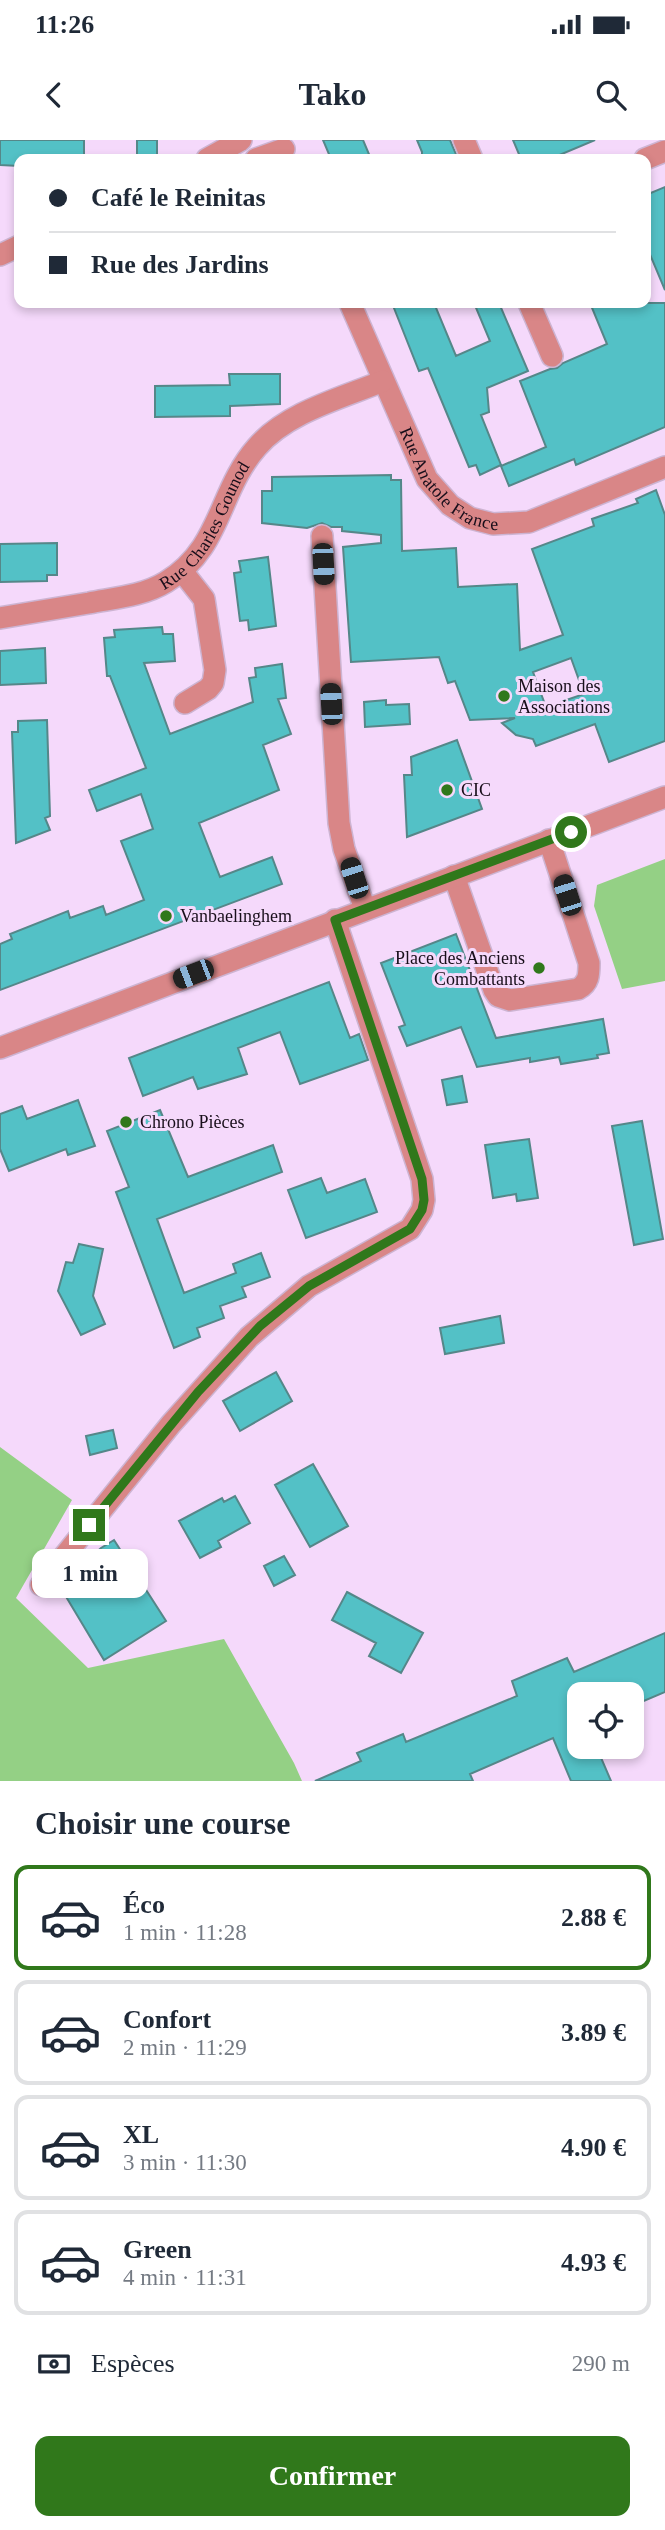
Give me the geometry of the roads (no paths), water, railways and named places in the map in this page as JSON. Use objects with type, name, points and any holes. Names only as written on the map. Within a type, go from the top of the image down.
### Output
[{"type":"street","points":[[216,154],[242,140]]},
{"type":"street","name":"Rue Anatole France","points":[[352,308],[427,479],[450,505],[481,522],[505,525],[540,519],[665,467]]},
{"type":"street","points":[[531,308],[552,356]]},
{"type":"street","name":"Rue Charles Gounod","points":[[0,618],[129,596],[164,583],[182,570],[208,541],[236,478],[264,440],[305,414],[383,381]]},
{"type":"street","points":[[322,536],[339,823],[344,849],[365,909]]},
{"type":"street","points":[[182,570],[204,599],[215,670],[213,683],[208,689],[185,703]]},
{"type":"street","points":[[0,1048],[665,797]]},
{"type":"street","points":[[454,876],[498,996],[510,1000],[578,989],[588,978],[589,964],[549,840]]},
{"type":"street","points":[[40,1585],[178,1415],[249,1337],[309,1286],[404,1234],[419,1217],[424,1200],[422,1179],[335,920]]},
{"type":"place","name":"Maison des Associations","points":[[504,696]]},
{"type":"place","name":"CIC","points":[[447,790]]},
{"type":"place","name":"Vanbaelinghem","points":[[166,916]]},
{"type":"place","name":"Place des Anciens Combattants","points":[[539,968]]},
{"type":"place","name":"Chrono Pièces","points":[[126,1122]]}]
